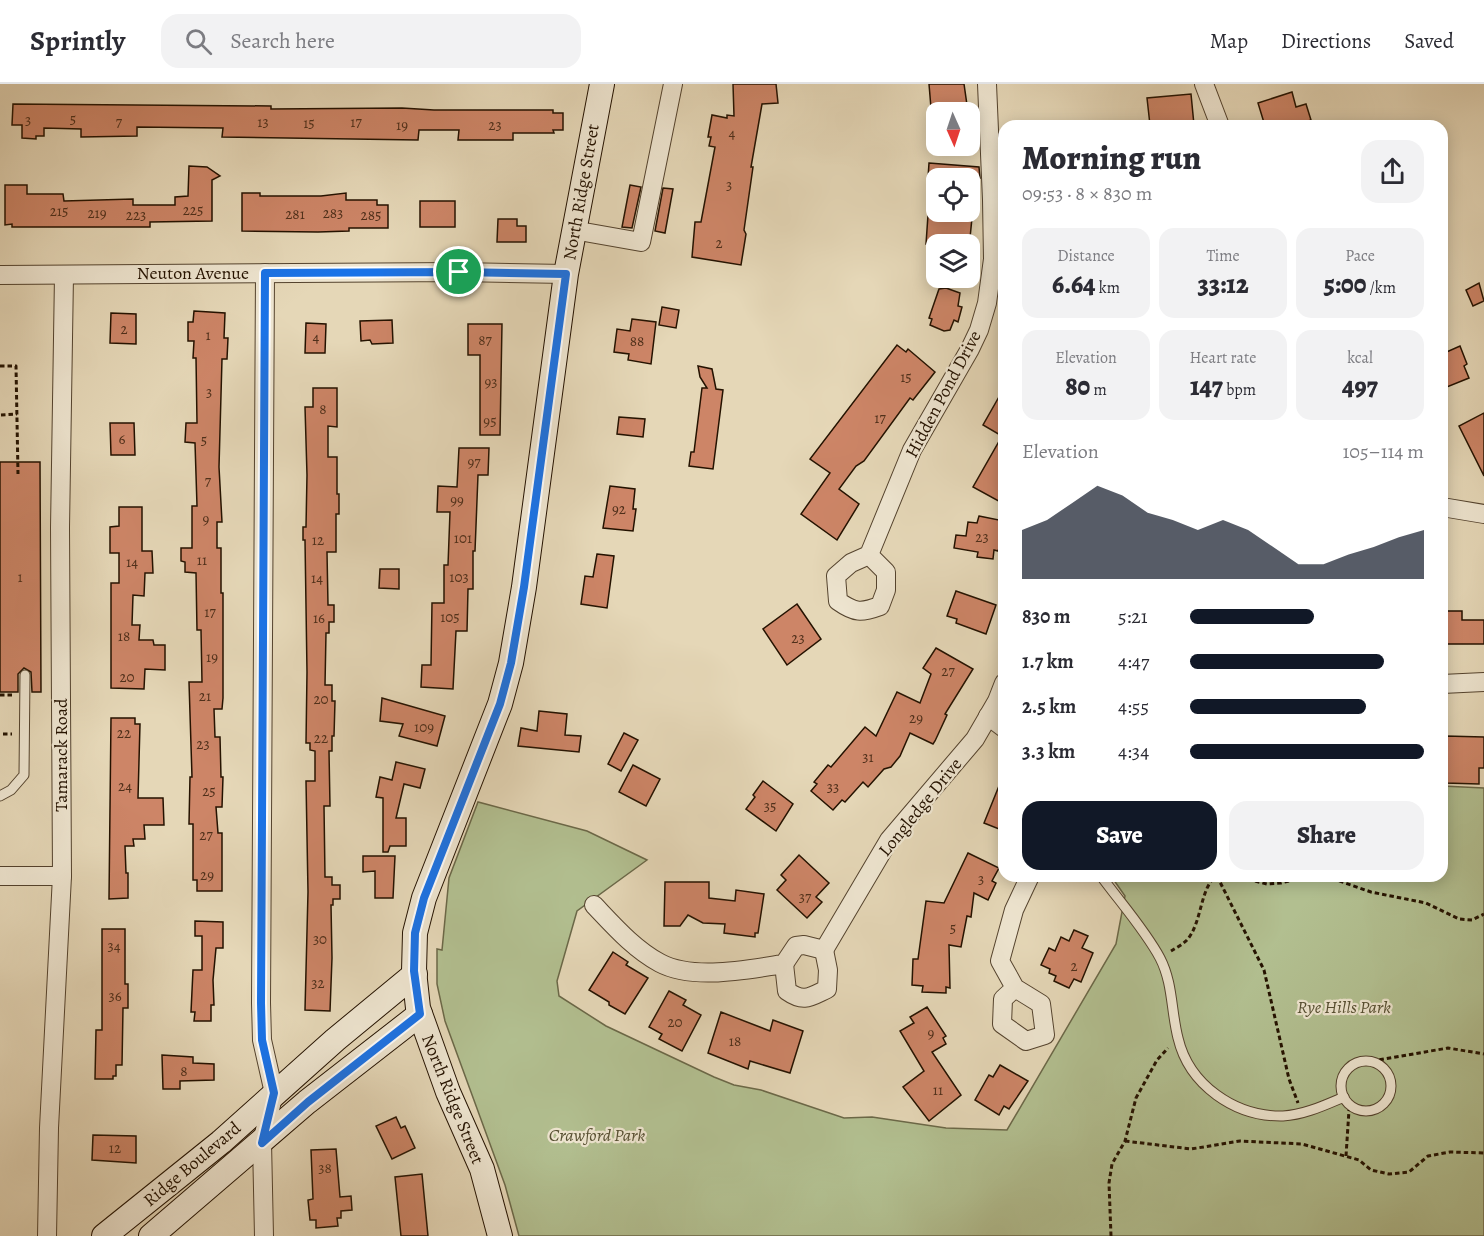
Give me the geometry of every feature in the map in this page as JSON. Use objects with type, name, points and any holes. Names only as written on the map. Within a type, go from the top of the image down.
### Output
[{"type":"street","name":"North Ridge Street","points":[[500,1236],[482,1169],[448,1092],[420,1014],[415,974],[415,933],[424,898],[500,704],[511,663],[524,587],[566,274],[602,84]]},
{"type":"street","points":[[573,230],[641,242],[673,84]]},
{"type":"street","name":"Hidden Pond Drive","points":[[869,555],[912,450],[970,349],[979,330],[987,303],[993,259],[987,84]]},
{"type":"street","points":[[1204,84],[1218,120]]},
{"type":"street","name":"Neuton Avenue","points":[[0,275],[459,272],[566,274]]},
{"type":"street","points":[[264,1236],[262,1143],[274,1093],[262,1040],[261,1003],[265,273]]},
{"type":"street","name":"Tamarack Road","points":[[47,1236],[49,1128],[62,876],[60,528],[64,274]]},
{"type":"street","points":[[1448,508],[1484,514]]},
{"type":"street","points":[[1448,684],[1484,682]]},
{"type":"street","name":"Longledge Drive","points":[[824,950],[889,840],[975,739],[998,695]]},
{"type":"street","points":[[988,716],[998,724]]},
{"type":"street","points":[[0,876],[62,876]]},
{"type":"street","points":[[1015,988],[1000,961],[1014,910],[1027,882]]},
{"type":"street","points":[[594,905],[639,950],[669,966],[722,974],[784,964]]},
{"type":"street","points":[[804,945],[824,950],[828,970],[827,989],[807,998],[796,998],[787,991],[784,964],[795,946],[804,945]]},
{"type":"street","name":"Ridge Boulevard","points":[[104,1236],[221,1142],[274,1093],[415,974]]},
{"type":"street","name":"Ridge Boulevard","points":[[151,1236],[316,1095],[420,1014]]},
{"type":"lane","points":[[0,795],[11,790],[24,775],[25,675]]},
{"type":"lane","points":[[1105,882],[1160,958],[1172,997],[1178,1039],[1196,1077],[1210,1091],[1240,1109],[1269,1115],[1302,1113],[1344,1097]]},
{"type":"lane","points":[[1372,1061],[1380,1065],[1390,1077],[1390,1092],[1387,1100],[1374,1109],[1366,1110],[1351,1105],[1344,1097],[1342,1085],[1346,1071],[1358,1063],[1372,1061]]},
{"type":"path","points":[[0,366],[16,366],[18,474]]},
{"type":"path","points":[[1,415],[17,414]]},
{"type":"path","points":[[1160,958],[1187,940],[1201,910],[1209,882]]},
{"type":"path","points":[[1220,882],[1264,970],[1289,1079],[1302,1113]]},
{"type":"path","points":[[1259,882],[1267,884],[1285,882]]},
{"type":"path","points":[[1342,882],[1371,892],[1426,903],[1459,918],[1472,920],[1484,914]]},
{"type":"path","points":[[1111,1236],[1109,1183],[1112,1164],[1125,1142],[1136,1098],[1157,1060],[1178,1039]]},
{"type":"path","points":[[1372,1061],[1448,1048],[1484,1054]]},
{"type":"path","points":[[1346,1156],[1347,1113],[1351,1105]]},
{"type":"path","points":[[1125,1142],[1191,1149],[1240,1142],[1302,1144],[1359,1160],[1371,1170],[1389,1174],[1410,1172],[1428,1156],[1450,1152],[1484,1153]]},
{"type":"green space","points":[[1448,786],[1484,788],[1484,1236],[519,1236],[505,1185],[445,1021],[437,984],[437,949],[442,950],[449,878],[478,802],[587,831],[647,860],[577,911],[557,981],[559,996],[606,1026],[714,1077],[844,1118],[872,1117],[946,1128],[1007,1130],[1116,944],[1125,896],[1115,882],[1448,882]]},
{"type":"building","points":[[733,84],[776,84],[778,103],[762,104],[751,167],[753,167],[741,265],[692,257],[695,222],[701,222],[715,147],[709,146],[711,137],[708,137],[712,115],[727,118],[727,115],[734,116]]},
{"type":"building","points":[[929,84],[964,84],[967,102],[930,102]]},
{"type":"building","points":[[1292,92],[1296,107],[1306,104],[1311,120],[1263,120],[1258,103]]},
{"type":"building","points":[[1191,94],[1194,120],[1149,120],[1147,98]]},
{"type":"building","points":[[13,104],[271,106],[271,109],[553,110],[553,113],[563,113],[563,130],[553,130],[554,133],[513,133],[513,140],[458,140],[459,130],[419,130],[418,140],[222,137],[223,128],[137,127],[137,136],[81,137],[81,129],[44,128],[44,136],[36,136],[36,139],[22,138],[22,125],[12,125]]},
{"type":"building","points":[[929,163],[979,168],[929,168]]},
{"type":"building","points":[[189,166],[207,167],[220,176],[212,180],[212,221],[150,222],[150,227],[12,227],[12,224],[5,225],[5,185],[27,185],[27,194],[63,194],[64,201],[133,199],[133,205],[175,205],[175,197],[188,196]]},
{"type":"building","points":[[630,185],[641,187],[632,228],[622,227]]},
{"type":"building","points":[[663,188],[673,189],[665,233],[655,231]]},
{"type":"building","points":[[242,193],[260,193],[260,196],[321,196],[346,193],[346,200],[377,200],[377,205],[388,205],[388,228],[349,228],[349,231],[318,232],[242,231]]},
{"type":"building","points":[[420,201],[455,201],[455,227],[420,227]]},
{"type":"building","points":[[498,219],[517,219],[517,226],[526,226],[526,242],[497,242]]},
{"type":"building","points":[[928,222],[972,222],[970,234],[927,234]]},
{"type":"building","points":[[1479,283],[1484,301],[1473,306],[1466,290]]},
{"type":"building","points":[[946,288],[960,293],[958,306],[962,307],[958,322],[954,320],[950,330],[944,331],[930,325],[932,319],[929,318],[939,289]]},
{"type":"building","points":[[662,307],[679,310],[676,328],[659,325]]},
{"type":"building","points":[[194,311],[225,313],[224,338],[228,338],[227,359],[222,359],[219,467],[222,522],[217,522],[217,548],[221,548],[221,593],[223,593],[223,698],[222,709],[214,709],[215,737],[220,737],[221,777],[223,777],[222,807],[216,807],[218,833],[222,833],[222,891],[197,891],[197,880],[193,880],[193,824],[189,824],[190,777],[192,777],[189,682],[202,682],[201,630],[197,630],[196,573],[185,572],[185,562],[181,561],[181,548],[192,548],[192,506],[197,506],[195,443],[185,442],[186,423],[197,423],[196,358],[193,358],[194,341],[188,341],[188,322],[193,322]]},
{"type":"building","points":[[111,313],[136,314],[136,344],[110,343]]},
{"type":"building","points":[[632,319],[656,322],[651,364],[628,360],[629,354],[614,352],[617,329],[630,331]]},
{"type":"building","points":[[392,320],[393,343],[372,344],[370,340],[361,341],[360,321]]},
{"type":"building","points":[[306,323],[326,324],[325,353],[305,353]]},
{"type":"building","points":[[468,324],[502,324],[500,435],[480,435],[480,355],[468,355]]},
{"type":"building","points":[[897,345],[906,352],[908,349],[935,372],[913,400],[910,398],[864,461],[856,466],[839,489],[859,504],[837,540],[801,514],[830,473],[810,459]]},
{"type":"building","points":[[1460,346],[1467,364],[1464,366],[1469,378],[1448,387],[1448,351]]},
{"type":"building","points":[[698,366],[712,369],[716,389],[723,390],[713,469],[689,466],[691,452],[694,452],[702,388],[707,388],[700,377]]},
{"type":"building","points":[[313,388],[337,388],[337,427],[328,426],[328,457],[337,457],[339,514],[336,514],[336,552],[327,552],[328,605],[334,605],[334,622],[329,622],[329,633],[326,633],[325,685],[332,685],[332,701],[335,701],[334,736],[332,736],[332,751],[329,751],[330,806],[324,806],[325,877],[332,877],[332,885],[340,885],[340,899],[333,899],[333,905],[331,905],[330,1011],[305,1010],[308,892],[306,781],[315,781],[315,751],[310,750],[310,743],[306,743],[307,672],[303,527],[306,527],[307,475],[305,407],[313,407]]},
{"type":"building","points":[[998,399],[998,434],[983,425]]},
{"type":"building","points":[[1484,413],[1484,476],[1459,426]]},
{"type":"building","points":[[619,417],[645,419],[643,437],[617,434]]},
{"type":"building","points":[[110,423],[134,423],[135,455],[111,455]]},
{"type":"building","points":[[998,443],[998,501],[973,487]]},
{"type":"building","points":[[459,448],[489,448],[488,475],[478,475],[473,589],[468,589],[467,631],[456,631],[453,689],[421,687],[422,665],[431,665],[432,603],[444,603],[444,565],[448,565],[450,512],[437,512],[438,486],[457,487]]},
{"type":"building","points":[[0,462],[40,462],[41,692],[32,692],[31,672],[24,668],[18,674],[18,692],[0,692]]},
{"type":"building","points":[[610,486],[635,489],[633,509],[636,509],[633,531],[603,528]]},
{"type":"building","points":[[119,507],[142,507],[142,551],[152,551],[153,573],[145,573],[144,596],[133,595],[132,625],[140,625],[139,640],[153,640],[154,645],[165,645],[165,670],[145,669],[144,689],[111,688],[111,583],[119,583],[119,553],[110,553],[110,527],[119,526]]},
{"type":"building","points":[[979,516],[998,520],[998,551],[994,550],[993,559],[977,557],[978,552],[954,548],[956,535],[966,536],[968,522],[977,523]]},
{"type":"building","points":[[597,554],[614,556],[607,608],[581,604],[585,576],[593,577]]},
{"type":"building","points":[[380,569],[399,569],[399,589],[379,588]]},
{"type":"building","points":[[956,591],[996,605],[986,634],[956,623],[957,619],[947,616]]},
{"type":"building","points":[[797,604],[821,639],[787,665],[763,629]]},
{"type":"building","points":[[1448,611],[1462,611],[1462,620],[1484,620],[1484,644],[1448,644]]},
{"type":"building","points":[[936,648],[973,669],[945,714],[947,715],[935,741],[933,744],[910,733],[900,756],[891,767],[884,769],[868,787],[863,782],[845,802],[842,800],[833,810],[811,791],[817,784],[814,782],[828,765],[831,767],[865,727],[876,736],[897,692],[920,703],[931,674],[923,668]]},
{"type":"building","points":[[382,698],[445,716],[437,746],[399,736],[403,724],[380,721]]},
{"type":"building","points":[[539,711],[567,714],[565,735],[581,736],[579,752],[518,746],[521,728],[537,731]]},
{"type":"building","points":[[111,718],[135,718],[135,724],[140,724],[138,798],[163,798],[164,825],[144,825],[145,839],[133,839],[134,846],[125,846],[128,898],[109,899]]},
{"type":"building","points":[[624,733],[638,740],[621,771],[608,764]]},
{"type":"building","points":[[1448,736],[1484,737],[1484,768],[1479,768],[1479,784],[1448,783]]},
{"type":"building","points":[[396,762],[425,769],[420,788],[404,784],[396,818],[406,818],[406,846],[390,846],[388,852],[383,852],[383,798],[376,797],[380,777],[392,780]]},
{"type":"building","points":[[633,765],[660,779],[646,806],[619,792]]},
{"type":"building","points":[[763,781],[793,804],[776,831],[746,809]]},
{"type":"building","points":[[998,788],[998,829],[984,823]]},
{"type":"building","points":[[968,853],[998,868],[992,881],[996,883],[988,900],[974,893],[971,917],[967,916],[961,947],[949,945],[950,988],[946,987],[946,993],[922,992],[923,986],[912,985],[913,959],[918,959],[926,901],[944,903]]},
{"type":"building","points":[[799,855],[829,883],[816,897],[822,902],[807,918],[777,890],[786,880],[781,875]]},
{"type":"building","points":[[363,856],[395,856],[393,898],[375,898],[375,871],[363,872]]},
{"type":"building","points":[[665,882],[709,882],[709,898],[735,901],[736,890],[764,894],[758,933],[755,933],[755,937],[724,933],[725,924],[703,923],[688,915],[680,926],[664,926]]},
{"type":"building","points":[[195,921],[223,922],[223,948],[216,948],[213,980],[214,1005],[211,1005],[211,1021],[194,1021],[195,1012],[191,1012],[193,970],[202,970],[202,936],[195,936]]},
{"type":"building","points":[[102,929],[125,929],[125,984],[128,984],[128,1008],[123,1008],[122,1065],[116,1065],[116,1076],[113,1076],[113,1079],[95,1079],[96,1030],[102,1030]]},
{"type":"building","points":[[1074,930],[1088,936],[1082,948],[1093,953],[1081,982],[1074,979],[1069,988],[1054,981],[1056,976],[1049,973],[1050,969],[1041,965],[1049,948],[1055,951],[1061,937],[1069,941]]},
{"type":"building","points":[[613,952],[628,962],[626,965],[648,978],[625,1014],[589,990]]},
{"type":"building","points":[[669,991],[686,1000],[683,1005],[701,1015],[682,1051],[659,1039],[662,1034],[649,1027]]},
{"type":"building","points":[[927,1007],[946,1036],[943,1038],[946,1044],[932,1052],[961,1095],[929,1121],[903,1087],[924,1071],[900,1031],[914,1023],[910,1017]]},
{"type":"building","points":[[721,1012],[770,1031],[773,1020],[803,1031],[790,1073],[750,1061],[748,1069],[708,1053]]},
{"type":"building","points":[[162,1055],[193,1057],[193,1063],[214,1064],[214,1080],[180,1081],[180,1089],[163,1089]]},
{"type":"building","points":[[1000,1065],[1028,1081],[1009,1109],[1004,1106],[999,1115],[975,1100],[989,1075],[993,1077]]},
{"type":"building","points":[[396,1117],[401,1128],[405,1126],[415,1148],[392,1159],[376,1126]]},
{"type":"building","points":[[93,1135],[136,1136],[136,1163],[92,1160]]},
{"type":"building","points":[[336,1149],[340,1197],[351,1196],[352,1210],[341,1211],[341,1218],[337,1218],[338,1226],[316,1228],[316,1220],[310,1220],[308,1200],[313,1199],[311,1150]]},
{"type":"building","points":[[422,1174],[428,1236],[401,1236],[395,1177]]},
{"type":"route","points":[[459,272],[566,274],[555,342],[524,587],[511,663],[500,704],[424,898],[415,933],[414,971],[420,1014],[308,1102],[262,1143],[274,1093],[262,1040],[261,1003],[265,273],[459,272]]},
{"type":"park label","name":"Rye Hills Park","points":[[1344,1007]]},
{"type":"park label","name":"Crawford Park","points":[[597,1135]]}]
